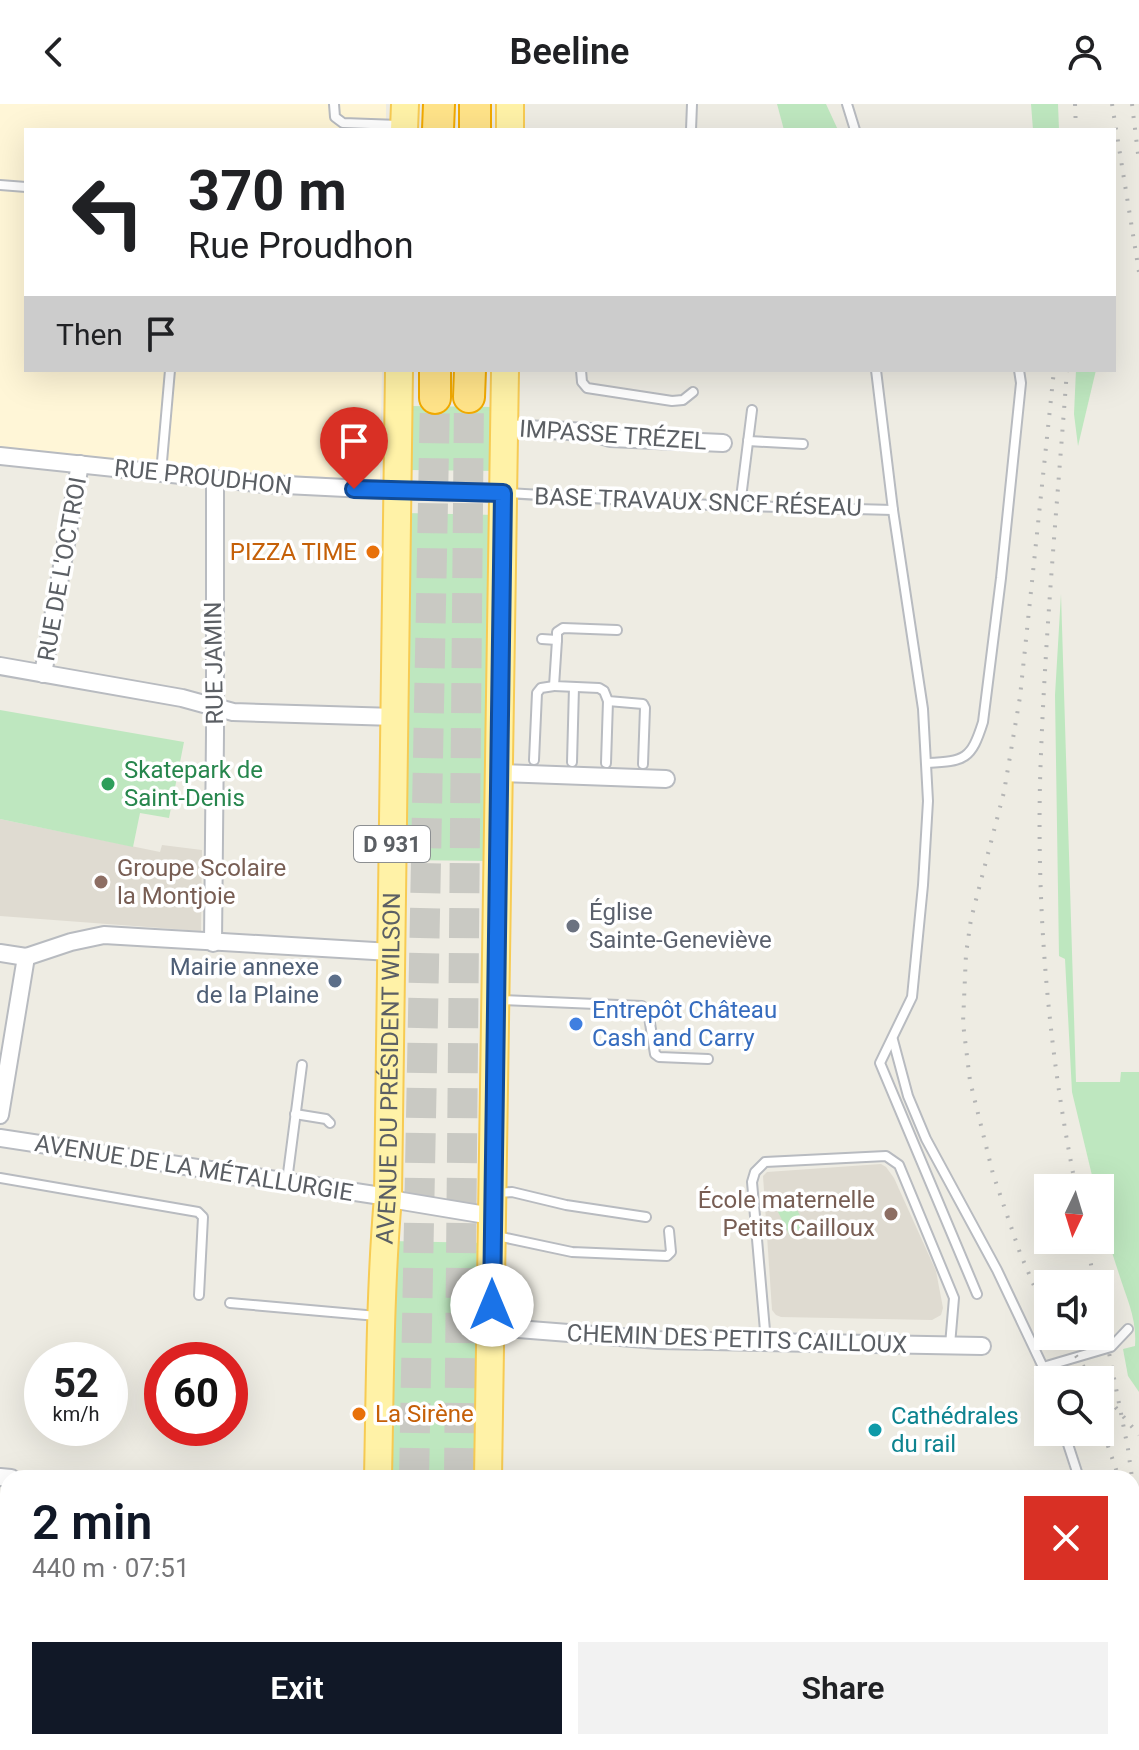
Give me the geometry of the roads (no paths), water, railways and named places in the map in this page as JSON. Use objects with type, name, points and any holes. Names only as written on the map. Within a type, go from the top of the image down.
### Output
[{"type":"highway","points":[[438,128],[439,104]]},
{"type":"highway","points":[[475,104],[475,128]]},
{"type":"main road","points":[[510,104],[510,128]]},
{"type":"main road","name":"AVENUE DU PRÉSIDENT WILSON","points":[[378,1470],[384,1235],[388,1197],[399,372]]},
{"type":"main road","points":[[488,1470],[499,773],[505,638],[505,372]]},
{"type":"street","name":"IMPASSE TRÉZEL","points":[[504,428],[590,432],[610,438],[723,443]]},
{"type":"street","name":"RUE PROUDHON","points":[[0,456],[308,487],[503,493]]},
{"type":"street","name":"RUE DE L'OCTROI","points":[[43,674],[80,464]]},
{"type":"street","name":"RUE JAMIN","points":[[213,943],[215,479]]},
{"type":"street","points":[[0,666],[182,698],[233,712],[395,717]]},
{"type":"street","points":[[499,773],[666,779]]},
{"type":"street","points":[[0,953],[26,957],[104,935],[391,952]]},
{"type":"street","points":[[0,1115],[26,957]]},
{"type":"street","name":"AVENUE DE LA MÉTALLURGIE","points":[[0,1140],[492,1215]]},
{"type":"street","name":"CHEMIN DES PETITS CAILLOUX","points":[[491,1327],[658,1340],[982,1346]]},
{"type":"lane","points":[[334,104],[335,117],[343,123],[404,120]]},
{"type":"lane","points":[[691,128],[692,104]]},
{"type":"lane","points":[[847,104],[854,128]]},
{"type":"lane","points":[[0,185],[24,187]]},
{"type":"lane","points":[[161,473],[170,372]]},
{"type":"lane","points":[[581,372],[582,382],[587,388],[672,401],[683,400],[693,392]]},
{"type":"lane","points":[[876,372],[923,709],[928,801],[912,997],[880,1063],[977,1294]]},
{"type":"lane","points":[[927,763],[964,759],[978,740],[983,722],[1003,563],[1021,383],[1019,372]]},
{"type":"lane","points":[[740,506],[752,410]]},
{"type":"lane","points":[[748,441],[803,444]]},
{"type":"lane","name":"BASE TRAVAUX SNCF RÉSEAU","points":[[503,493],[740,506],[893,510]]},
{"type":"lane","points":[[554,686],[557,632],[563,628],[617,630]]},
{"type":"lane","points":[[542,639],[557,640]]},
{"type":"lane","points":[[534,760],[537,693],[541,688],[554,686],[599,688],[604,691],[608,701],[606,763]]},
{"type":"lane","points":[[572,762],[574,687]]},
{"type":"lane","points":[[608,701],[643,704],[643,764]]},
{"type":"lane","points":[[496,999],[642,1006],[648,1011],[655,1054],[659,1057],[708,1059]]},
{"type":"lane","points":[[892,1040],[908,1096],[926,1139],[997,1270],[1043,1366]]},
{"type":"lane","points":[[287,1182],[302,1065]]},
{"type":"lane","points":[[295,1114],[326,1119],[330,1123]]},
{"type":"lane","points":[[766,1342],[752,1182],[755,1172],[765,1162],[886,1156],[899,1165],[954,1298],[950,1346]]},
{"type":"lane","points":[[0,1178],[198,1212],[203,1217],[199,1295]]},
{"type":"lane","points":[[646,1217],[566,1205],[512,1192],[492,1215],[572,1252],[667,1256],[670,1254],[669,1231]]},
{"type":"lane","points":[[230,1303],[382,1316]]},
{"type":"lane","points":[[1046,1366],[1111,1347],[1128,1329]]},
{"type":"lane","points":[[1069,1446],[1076,1470]]},
{"type":"tunnel","points":[[459,1470],[469,397]]},
{"type":"tunnel","points":[[414,1470],[435,398]]},
{"type":"railway","points":[[1075,104],[1076,128]]},
{"type":"railway","points":[[1112,104],[1116,128]]},
{"type":"railway","points":[[1132,104],[1139,162]]},
{"type":"railway","points":[[1116,129],[1139,272]]},
{"type":"railway","points":[[1034,1286],[993,1174],[970,1081],[963,1023],[971,919],[1004,792],[1020,697],[1054,372]]},
{"type":"railway","points":[[1067,372],[1044,680],[1040,834],[1043,935],[1052,1037],[1073,1174]]},
{"type":"railway","points":[[1089,1254],[1092,1270]]},
{"type":"railway","points":[[1072,1350],[1083,1366]]},
{"type":"railway","points":[[1108,1350],[1131,1470]]},
{"type":"railway","points":[[1114,1406],[1139,1435]]},
{"type":"railway","points":[[1108,1446],[1116,1470]]},
{"type":"place","name":"PIZZA TIME","points":[[373,552]]},
{"type":"place","name":"Skatepark de Saint-Denis","points":[[108,784]]},
{"type":"place","name":"Groupe Scolaire la Montjoie","points":[[101,882]]},
{"type":"place","name":"Église Sainte-Geneviève","points":[[573,926]]},
{"type":"place","name":"Mairie annexe de la Plaine","points":[[335,981]]},
{"type":"place","name":"Entrepôt Château Cash and Carry","points":[[576,1024]]},
{"type":"place","name":"École maternelle Petits Cailloux","points":[[891,1214]]},
{"type":"place","name":"La Sirène","points":[[359,1414]]},
{"type":"place","name":"Cathédrales du rail","points":[[875,1430]]}]
